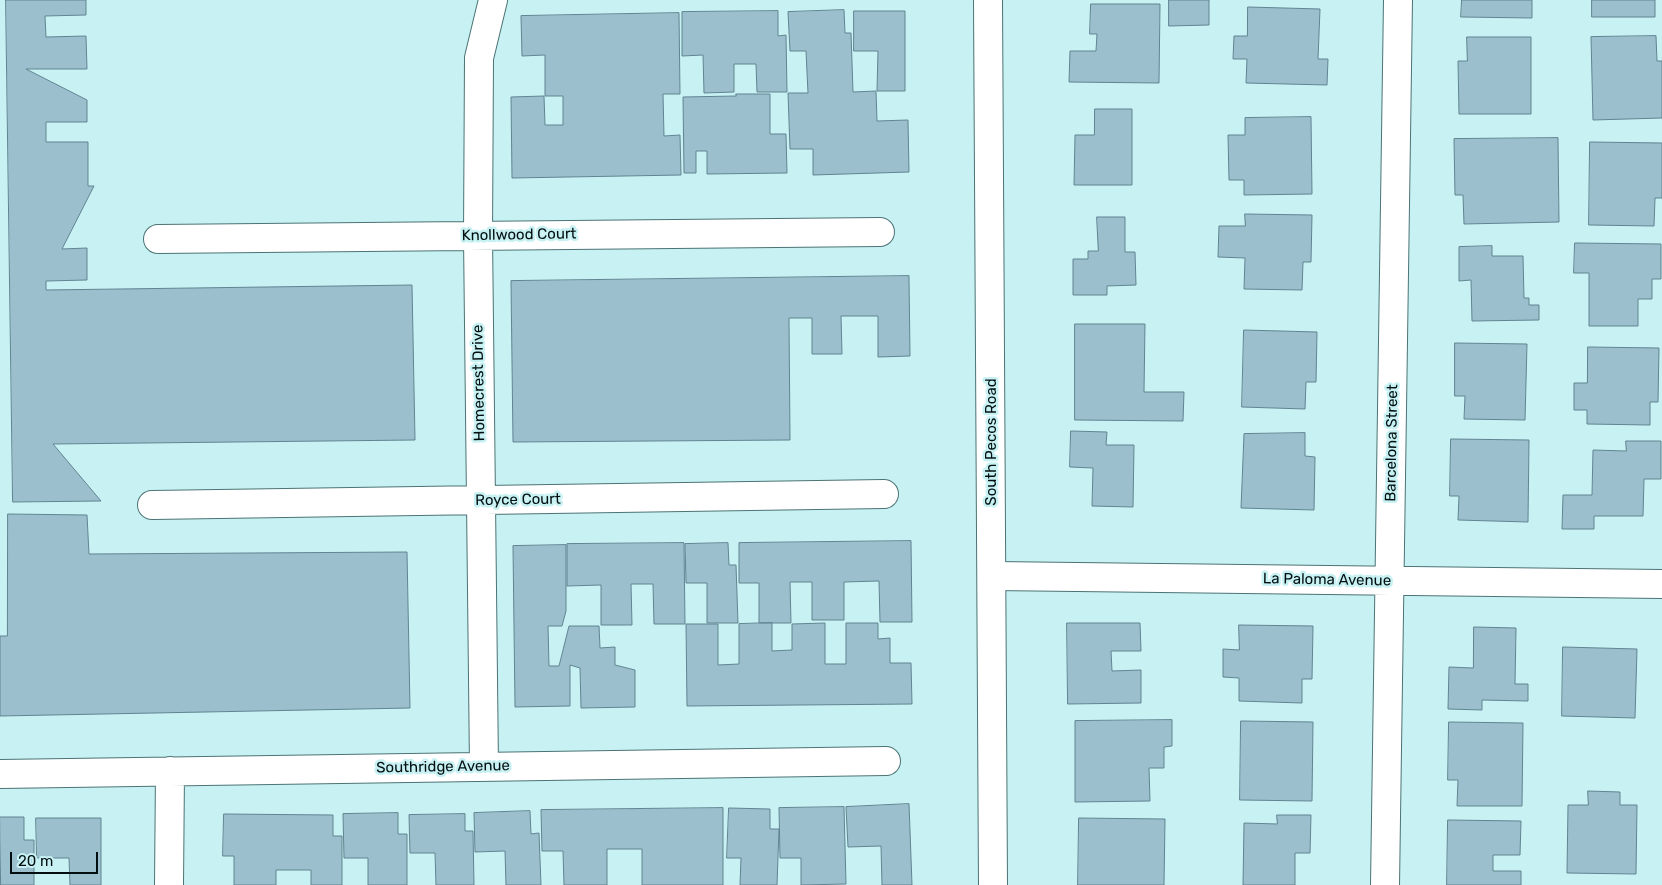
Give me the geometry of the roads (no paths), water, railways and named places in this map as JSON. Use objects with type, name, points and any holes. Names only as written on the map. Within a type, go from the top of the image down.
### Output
[{"type":"street","name":"Homecrest Drive","points":[[484,767],[478,236],[479,58],[493,0]]},
{"type":"street","name":"South Pecos Road","points":[[988,0],[993,576],[993,885]]},
{"type":"street","name":"Barcelona Street","points":[[1385,885],[1398,0]]},
{"type":"street","name":"Knollwood Court","points":[[158,240],[880,232]]},
{"type":"street","name":"Royce Court","points":[[152,505],[884,494]]},
{"type":"street","name":"La Paloma Avenue","points":[[993,576],[1662,584]]},
{"type":"street","name":"Southridge Avenue","points":[[0,774],[886,760]]},
{"type":"street","points":[[169,885],[170,771]]}]
